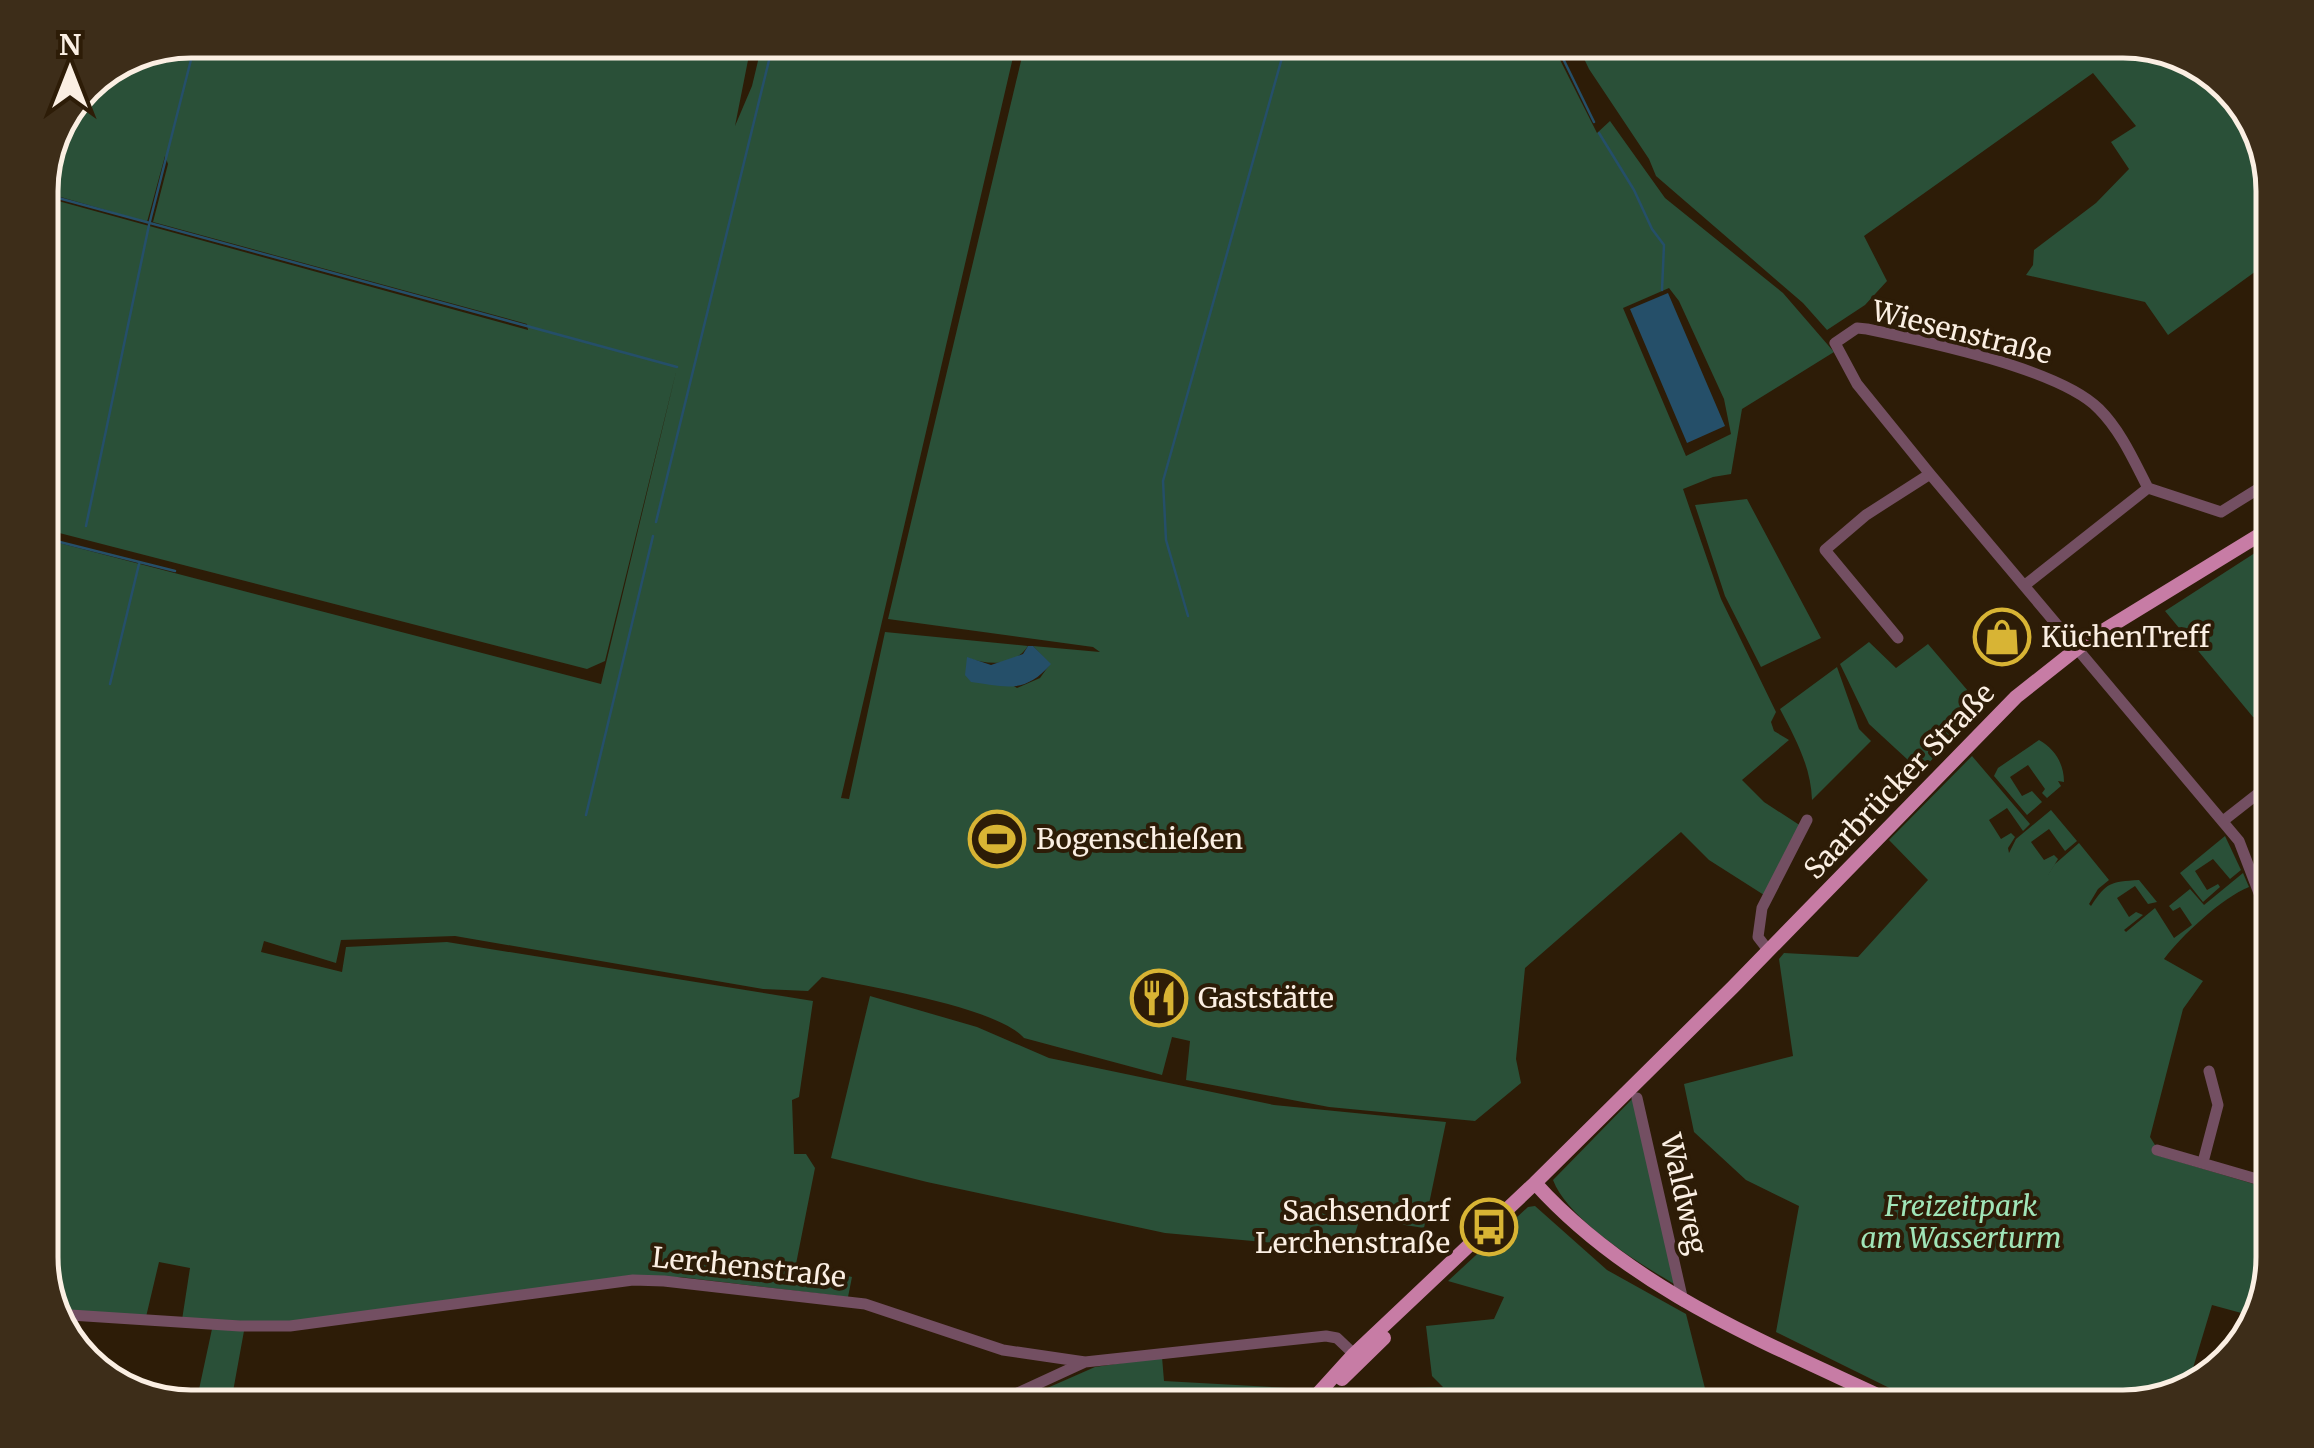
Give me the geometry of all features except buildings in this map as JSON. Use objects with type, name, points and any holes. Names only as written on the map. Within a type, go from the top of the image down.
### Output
[{"type":"main road","name":"Saarbrücker Straße","points":[[1324,1390],[1387,1334],[1400,1312],[1535,1184],[2016,697],[2077,648],[2256,537]]},
{"type":"main road","points":[[1535,1184],[1597,1243],[1635,1272],[1684,1301],[1868,1390]]},
{"type":"street","name":"Wiesenstraße","points":[[1930,474],[1857,384],[1834,343],[1857,328],[2052,379],[2096,406],[2112,424],[2148,488]]},
{"type":"street","points":[[1898,638],[1825,550],[1866,515],[1930,474],[2223,821],[2238,841],[2256,882]]},
{"type":"street","points":[[2025,586],[2148,488],[2222,512],[2256,490]]},
{"type":"street","points":[[2223,821],[2256,796]]},
{"type":"street","name":"Saarbrücker Straße","points":[[1768,950],[1758,937],[1760,915],[1807,820]]},
{"type":"street","points":[[2202,1162],[2218,1105],[2208,1072]]},
{"type":"street","name":"Waldweg","points":[[1637,1098],[1684,1301]]},
{"type":"street","points":[[2157,1150],[2256,1178]]},
{"type":"street","name":"Lerchenstraße","points":[[71,1315],[290,1326],[633,1280],[664,1280],[865,1304],[1003,1350],[1086,1362],[1326,1336],[1336,1338],[1358,1358]]},
{"type":"street","points":[[1024,1390],[1086,1362]]},
{"type":"green space","points":[[748,58],[735,126],[759,58],[1013,58],[841,798],[849,799],[885,632],[1028,646],[1008,661],[968,658],[1017,688],[1040,678],[1050,664],[1033,646],[1100,652],[1093,647],[888,619],[1022,58],[1559,58],[1597,133],[1610,121],[1665,198],[1783,293],[1834,352],[1742,409],[1731,474],[1683,489],[1721,599],[1776,712],[1771,722],[1774,731],[1789,740],[1742,780],[1764,802],[1801,826],[1764,895],[1709,860],[1681,832],[1525,968],[1516,1059],[1521,1083],[1475,1121],[1329,1107],[1186,1080],[1190,1041],[1172,1037],[1162,1075],[1024,1038],[1009,1027],[960,1007],[822,977],[808,991],[763,989],[455,936],[341,940],[336,963],[264,941],[261,952],[342,972],[346,947],[447,942],[813,1001],[799,1097],[792,1100],[794,1154],[806,1154],[815,1168],[796,1264],[852,1277],[848,1297],[680,1277],[634,1277],[292,1322],[182,1320],[190,1268],[159,1262],[146,1317],[70,1312],[58,1266],[58,543],[601,684],[677,368],[605,661],[587,669],[58,533],[58,201],[528,330],[527,324],[153,222],[168,164],[165,156],[147,222],[58,196],[62,156],[78,120],[120,120],[120,78],[165,60]],"holes":[[[1669,288],[1679,301],[1724,399],[1731,434],[1686,456],[1623,308]]]},
{"type":"green space","points":[[1584,58],[2123,58],[2158,62],[2204,85],[2243,132],[2256,182],[2256,271],[2168,335],[2145,302],[2026,275],[2033,265],[2034,250],[2096,203],[2129,169],[2111,142],[2136,126],[2093,73],[1864,236],[1887,281],[1865,305],[1827,330],[1803,303],[1656,176],[1649,159]]},
{"type":"green space","points":[[1747,499],[1821,638],[1761,667],[1725,596],[1695,505]]},
{"type":"green space","points":[[2256,552],[2256,718],[2253,717],[2165,611]]},
{"type":"green space","points":[[1869,642],[1896,668],[1928,644],[1980,705],[1921,772],[1869,724],[1840,664]]},
{"type":"green space","points":[[1837,667],[1859,729],[1871,741],[1812,800],[1805,764],[1780,709]]},
{"type":"green space","points":[[2039,740],[2058,758],[2064,782],[2058,781],[2061,786],[2047,798],[2028,765],[2010,777],[2022,796],[2032,791],[2042,802],[2027,815],[1994,776],[1998,768]]},
{"type":"green space","name":"Freizeitpark am Wasserturm","points":[[1972,756],[2030,824],[2023,831],[2007,808],[1989,820],[2001,839],[2011,833],[2015,837],[2009,853],[2016,839],[2051,810],[2077,841],[2065,851],[2049,829],[2031,842],[2044,860],[2054,855],[2058,859],[2045,880],[2055,864],[2079,843],[2109,880],[2098,889],[2091,906],[2110,885],[2139,880],[2157,902],[2148,904],[2135,886],[2117,898],[2129,917],[2136,912],[2143,915],[2126,932],[2155,908],[2174,938],[2192,925],[2180,907],[2173,911],[2169,906],[2190,889],[2204,905],[2243,873],[2249,887],[2203,918],[2164,959],[2203,981],[2183,1009],[2150,1137],[2155,1145],[2153,1154],[2256,1185],[2252,1292],[2244,1314],[2212,1305],[2196,1369],[2190,1373],[2141,1389],[1894,1390],[1776,1332],[1799,1206],[1746,1180],[1694,1132],[1684,1084],[1793,1056],[1779,959],[1784,953],[1858,957],[1928,880],[1889,840]]},
{"type":"green space","points":[[2225,836],[2241,870],[2230,879],[2213,859],[2195,871],[2207,890],[2218,884],[2220,887],[2203,902],[2180,873]]},
{"type":"green space","points":[[870,996],[977,1027],[1049,1058],[1274,1105],[1446,1122],[1424,1228],[1360,1218],[1350,1250],[1165,1233],[831,1158]]},
{"type":"green space","points":[[1634,1097],[1676,1285],[1589,1225],[1561,1195],[1553,1180]]},
{"type":"green space","points":[[1535,1206],[1607,1270],[1686,1314],[1705,1390],[1337,1390],[1443,1387],[1432,1376],[1426,1326],[1494,1319],[1504,1297],[1448,1281],[1528,1207]]},
{"type":"green space","points":[[212,1329],[244,1331],[233,1390],[199,1390]]},
{"type":"green space","points":[[1162,1357],[1164,1381],[1306,1389],[1043,1390],[1095,1367]]},
{"type":"water","points":[[1668,293],[1725,426],[1687,443],[1630,309]]},
{"type":"water","points":[[1028,646],[1033,646],[1051,664],[1033,680],[1005,686],[971,682],[965,675],[967,657],[991,665],[1023,654]]},
{"type":"waterway","points":[[86,526],[149,225],[191,58]]},
{"type":"waterway","points":[[656,522],[770,58]]},
{"type":"waterway","points":[[1188,616],[1166,540],[1163,481],[1282,58]]},
{"type":"waterway","points":[[1563,58],[1594,122]]},
{"type":"waterway","points":[[1599,133],[1664,245],[1662,290]]},
{"type":"waterway","points":[[58,198],[677,367]]},
{"type":"waterway","points":[[586,815],[653,536]]},
{"type":"waterway","points":[[58,542],[175,571]]},
{"type":"waterway","points":[[110,684],[139,564]]},
{"type":"place","name":"KüchenTreff","points":[[2002,637]]},
{"type":"place","name":"Bogenschießen","points":[[997,839]]},
{"type":"place","name":"Gaststätte","points":[[1159,998]]},
{"type":"place","name":"Sachsendorf Lerchenstraße","points":[[1489,1227]]}]
